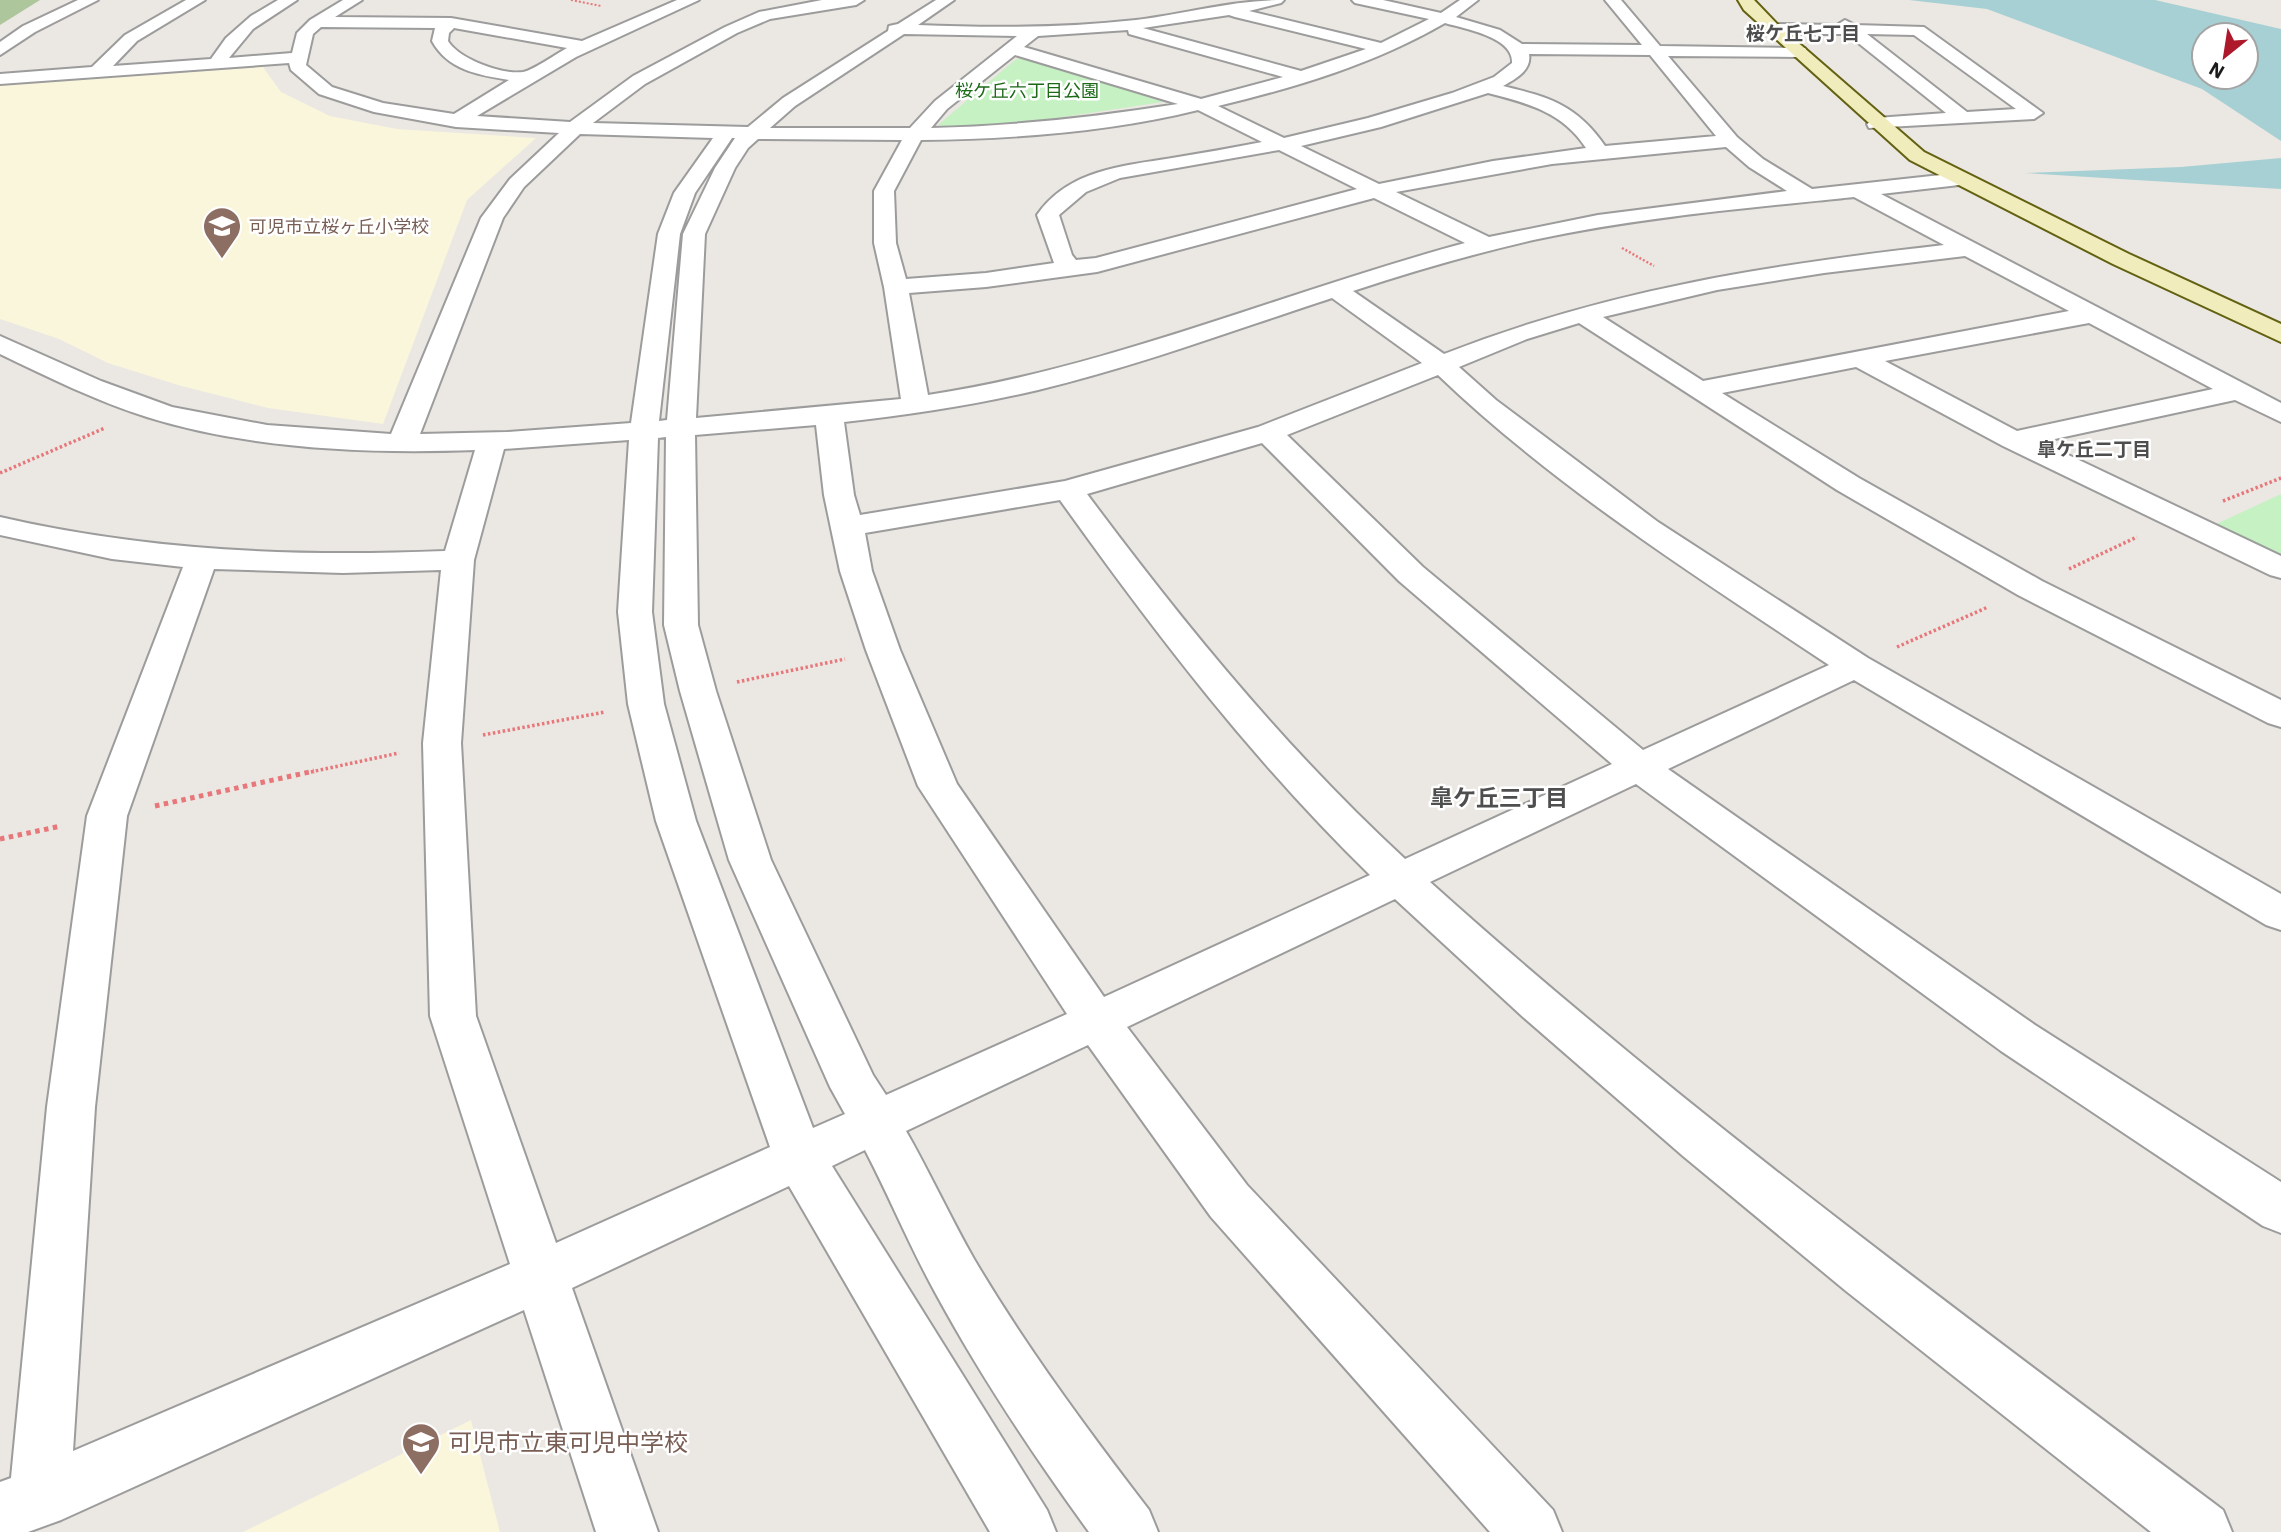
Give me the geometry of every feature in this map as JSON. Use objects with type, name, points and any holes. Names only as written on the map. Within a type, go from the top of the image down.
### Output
[{"type":"street","points":[[0,50],[29,29],[90,0]]},
{"type":"street","points":[[98,71],[118,48],[139,32],[197,0]]},
{"type":"street","points":[[217,63],[229,42],[247,26],[289,0]]},
{"type":"street","points":[[354,0],[308,30],[299,43],[295,58],[298,71],[308,81],[330,93],[383,110],[456,121],[576,127],[914,136],[1040,128],[1202,105],[1305,78],[1383,48],[1445,19],[1470,0]]},
{"type":"street","points":[[456,121],[522,77],[651,14],[691,0]]},
{"type":"street","points":[[402,443],[492,218],[517,183],[576,127],[639,80],[735,28],[765,15],[856,0]]},
{"type":"street","points":[[740,133],[789,102],[890,29],[924,0]]},
{"type":"street","points":[[890,29],[946,0]]},
{"type":"street","points":[[890,29],[961,32],[1113,25],[1230,10],[1276,0]]},
{"type":"street","points":[[1069,268],[1061,255],[1048,215],[1066,194],[1089,182],[1116,173],[1286,145],[1384,120],[1487,87],[1519,68],[1522,61],[1519,49],[1509,41],[1480,28],[1360,0]]},
{"type":"street","points":[[1614,0],[1730,141],[1756,163],[1807,195]]},
{"type":"street","points":[[1746,0],[1749,7],[1877,124],[1917,156],[2121,260],[2281,334]]},
{"type":"street","points":[[1230,10],[1383,48]]},
{"type":"street","points":[[1829,12],[1962,117]]},
{"type":"street","points":[[651,14],[687,20]]},
{"type":"street","points":[[320,22],[451,23],[583,46]]},
{"type":"street","points":[[451,23],[441,31],[440,41],[450,57],[484,70],[522,77]]},
{"type":"street","points":[[711,24],[735,28]]},
{"type":"street","points":[[1113,25],[1305,78]]},
{"type":"street","points":[[1773,29],[1918,30],[2034,113],[1877,124]]},
{"type":"street","points":[[916,404],[901,333],[896,287],[885,243],[884,191],[914,136],[942,105],[1036,30]]},
{"type":"street","points":[[1014,49],[1202,105],[1485,244]]},
{"type":"street","points":[[1519,49],[1799,52]]},
{"type":"street","points":[[0,79],[295,58]]},
{"type":"street","points":[[1487,87],[1541,102],[1567,115],[1578,123],[1599,152]]},
{"type":"street","points":[[740,133],[740,144],[725,168],[694,234],[663,429],[638,515],[635,612],[646,704],[676,821],[799,1157],[1025,1532]]},
{"type":"street","points":[[896,287],[986,280],[1097,265],[1376,190],[1496,166],[1599,152],[1730,141]]},
{"type":"street","points":[[0,344],[149,409],[235,429],[303,439],[491,444],[830,416],[1032,383],[1158,349],[1335,289],[1485,244],[1652,213],[1959,179]]},
{"type":"street","points":[[1858,191],[2281,414]]},
{"type":"street","points":[[848,526],[1068,490],[1268,433],[1518,334],[1582,314],[1692,288],[1824,266],[1969,249]]},
{"type":"street","points":[[1335,289],[1441,364],[1486,405],[1647,529],[1855,666],[2281,914]]},
{"type":"street","points":[[1582,314],[1848,484],[2018,581],[2281,715]]},
{"type":"street","points":[[1698,390],[2095,314]]},
{"type":"street","points":[[1860,358],[2013,440],[2281,568]]},
{"type":"street","points":[[2013,440],[2240,391]]},
{"type":"street","points":[[830,416],[839,495],[856,570],[870,615],[938,786],[1096,1021],[1229,1201],[1531,1532]]},
{"type":"street","points":[[663,429],[681,625],[698,691],[750,860],[853,1087],[877,1121],[954,1276],[1060,1443],[1127,1532]]},
{"type":"street","points":[[1268,433],[1411,574],[1639,767],[2018,1038],[2281,1210]]},
{"type":"street","points":[[491,444],[458,560],[442,743],[453,1016],[627,1532]]},
{"type":"street","points":[[1068,490],[1159,615],[1257,732],[1398,879],[1637,1090],[1834,1249],[2201,1532]]},
{"type":"street","points":[[0,526],[65,543],[202,559],[369,563],[458,560]]},
{"type":"street","points":[[0,554],[33,535]]},
{"type":"street","points":[[19,1506],[107,816],[202,559]]},
{"type":"street","points":[[19,1506],[539,1277],[1096,1021],[1855,666]]},
{"type":"path","points":[[1583,225],[1692,288]]},
{"type":"path","points":[[0,473],[149,409]]},
{"type":"shaded area","name":"可児市立桜ヶ丘小学校","points":[[263,67],[281,92],[330,116],[397,129],[536,138],[467,200],[383,424],[268,408],[178,385],[108,363],[59,339],[0,319],[0,85]]},
{"type":"shaded area","name":"可児市立東可児中学校","points":[[471,1420],[500,1532],[243,1532]]},
{"type":"green space","points":[[0,0],[40,0],[0,25]]},
{"type":"green space","name":"桜ケ丘六丁目公園","points":[[1025,57],[1169,101],[1036,121],[952,127],[938,125],[1015,60]]},
{"type":"green space","points":[[2281,494],[2281,555],[2212,526]]},
{"type":"water","points":[[1909,0],[2155,0],[2246,21],[2190,21],[2190,85],[1987,9]]},
{"type":"water","points":[[2260,24],[2281,29],[2281,141],[2205,91],[2260,91]]},
{"type":"water","points":[[2281,158],[2281,189],[2025,173],[2181,167]]},
{"type":"place","name":"可児市立桜ヶ丘小学校","points":[[222,260]]},
{"type":"place","name":"可児市立東可児中学校","points":[[421,1476]]},
{"type":"district","name":"桜ケ丘七丁目","points":[[1803,33]]},
{"type":"district","name":"皐ケ丘二丁目","points":[[2094,449]]},
{"type":"district","name":"皐ケ丘三丁目","points":[[1499,797]]}]
